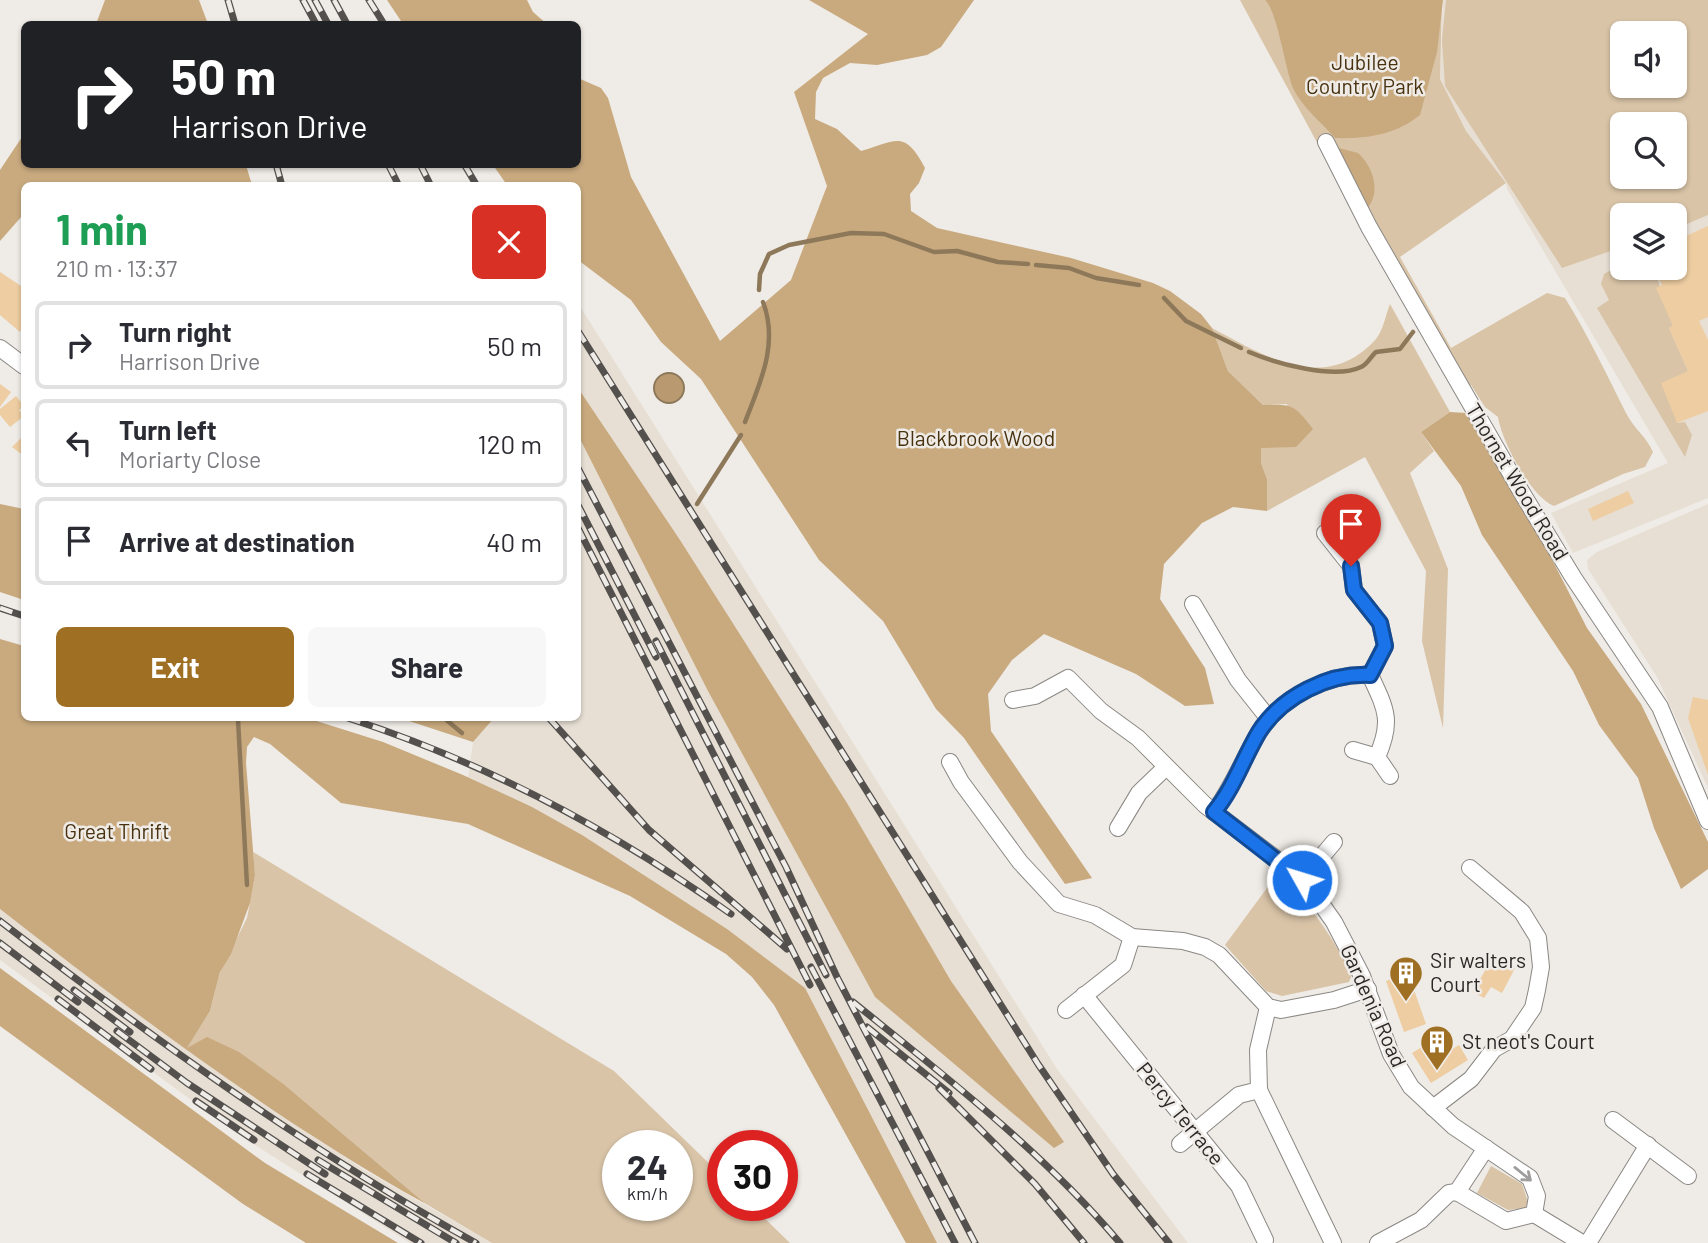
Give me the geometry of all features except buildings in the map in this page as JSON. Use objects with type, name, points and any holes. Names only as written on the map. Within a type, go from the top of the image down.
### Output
[{"type":"street","name":"Thornet Wood Road","points":[[1326,142],[1369,227],[1521,493],[1573,578],[1661,707],[1708,821]]},
{"type":"street","points":[[0,348],[21,364]]},
{"type":"street","points":[[1325,533],[1351,566],[1354,590],[1380,623],[1385,646],[1370,675]]},
{"type":"street","points":[[1193,604],[1238,680],[1269,719]]},
{"type":"street","points":[[1214,812],[1229,793],[1269,719],[1323,680],[1347,674],[1370,675]]},
{"type":"street","points":[[1370,675],[1385,707],[1388,732],[1377,757]]},
{"type":"street","name":"Gardenia Road","points":[[1013,700],[1035,696],[1068,678],[1101,711],[1138,738],[1165,768],[1214,812],[1302,880],[1334,922],[1368,989],[1391,1054],[1411,1087],[1475,1143],[1530,1178],[1537,1196],[1534,1214]]},
{"type":"street","points":[[1353,750],[1377,757],[1390,776]]},
{"type":"street","points":[[950,762],[961,782],[1020,862],[1059,904],[1095,915],[1132,937],[1183,940],[1213,951],[1268,1007],[1281,1010],[1334,1000],[1368,989]]},
{"type":"street","points":[[1118,828],[1139,793],[1165,768]]},
{"type":"street","points":[[1302,880],[1334,842]]},
{"type":"street","points":[[1433,1108],[1471,1079],[1493,1049],[1512,1039],[1533,1008],[1541,967],[1538,938],[1522,912],[1470,867]]},
{"type":"street","points":[[1066,1010],[1123,965],[1132,937]]},
{"type":"street","name":"Percy Terrace","points":[[1084,995],[1239,1186],[1265,1240]]},
{"type":"street","points":[[1268,1007],[1258,1050],[1259,1090],[1333,1243]]},
{"type":"street","points":[[1180,1144],[1239,1095],[1259,1090]]},
{"type":"street","points":[[1613,1120],[1688,1176]]},
{"type":"street","points":[[1588,1243],[1647,1146]]},
{"type":"street","points":[[1457,1192],[1486,1148]]},
{"type":"street","points":[[1378,1243],[1409,1228],[1449,1193],[1457,1192],[1506,1221],[1534,1214],[1582,1243]]},
{"type":"shaded area","points":[[1443,0],[1708,0],[1708,498],[1573,553],[1551,513],[1668,463],[1507,189],[1506,183],[1466,131],[1440,79]]},
{"type":"shaded area","points":[[581,308],[1057,1069],[1188,1243],[921,1243],[792,989],[467,785],[473,742],[491,721],[581,721]]},
{"type":"shaded area","points":[[669,373],[680,377],[684,388],[680,399],[669,403],[658,399],[654,388],[658,377]]},
{"type":"shaded area","points":[[1708,504],[1708,788],[1657,677],[1588,569],[1587,560],[1597,552]]},
{"type":"shaded area","points":[[0,909],[157,1029],[253,1097],[366,1171],[492,1243],[410,1243],[239,1135],[0,960]]},
{"type":"green space","points":[[105,0],[199,0],[207,21],[97,21]]},
{"type":"green space","points":[[387,0],[527,0],[533,12],[544,21],[401,21]]},
{"type":"green space","name":"Blackbrook Wood","points":[[809,0],[974,0],[941,47],[927,55],[877,65],[850,63],[823,78],[816,92],[815,119],[837,129],[861,151],[898,141],[911,147],[918,155],[925,168],[919,183],[910,194],[911,211],[937,228],[1071,258],[1153,283],[1170,291],[1201,314],[1212,328],[1228,371],[1263,405],[1292,407],[1313,429],[1296,447],[1261,448],[1261,463],[1267,479],[1267,511],[1233,507],[1202,523],[1164,564],[1160,599],[1205,668],[1214,704],[1185,706],[1136,674],[1044,634],[1012,660],[988,694],[991,731],[1092,878],[1065,884],[964,738],[936,709],[883,621],[819,560],[701,379],[661,342],[631,300],[581,262],[581,182],[505,182],[495,168],[581,168],[581,79],[601,88],[608,98],[631,177],[720,341],[791,280],[827,186],[794,92],[868,34]]},
{"type":"green space","name":"Jubilee Country Park","points":[[1240,0],[1442,0],[1440,79],[1466,131],[1506,183],[1400,257],[1451,348],[1547,293],[1565,298],[1629,419],[1653,452],[1645,467],[1623,474],[1554,506],[1536,492],[1511,454],[1498,417],[1485,407],[1471,385],[1459,394],[1361,224]]},
{"type":"green space","points":[[1265,0],[1443,0],[1437,52],[1420,115],[1401,127],[1380,134],[1335,138],[1307,108],[1293,88],[1277,27]]},
{"type":"green space","points":[[1446,0],[1708,0],[1708,215],[1687,224],[1687,203],[1610,203],[1610,251],[1562,268],[1445,86],[1442,40]]},
{"type":"green space","points":[[21,138],[21,168],[247,168],[251,182],[21,182],[21,217],[0,241],[0,170]]},
{"type":"green space","points":[[1331,146],[1358,153],[1372,174],[1373,198],[1363,212]]},
{"type":"green space","points":[[1610,271],[1610,280],[1658,280],[1673,326],[1669,328],[1688,371],[1674,412],[1677,423],[1685,422],[1692,435],[1685,457],[1597,308],[1609,300],[1601,284],[1604,274]]},
{"type":"green space","points":[[1390,304],[1450,412],[1421,432],[1434,451],[1410,473],[1448,569],[1443,728],[1422,641],[1426,571],[1365,457],[1267,511],[1267,479],[1261,463],[1261,447],[1296,447],[1287,404],[1263,405],[1228,371],[1212,328],[1274,359],[1316,368],[1337,365],[1357,356],[1378,336]]},
{"type":"green space","points":[[581,392],[680,540],[847,803],[951,981],[1064,1142],[1054,1148],[875,997],[708,691],[581,441]]},
{"type":"green space","points":[[1450,412],[1466,413],[1541,538],[1587,628],[1641,704],[1708,842],[1708,869],[1681,889],[1654,828],[1638,778],[1599,725],[1573,671],[1482,535],[1461,486],[1421,432]]},
{"type":"green space","points":[[0,504],[21,508],[21,599],[0,592]]},
{"type":"green space","name":"Great Thrift","points":[[0,639],[21,645],[21,721],[316,721],[383,742],[532,807],[582,835],[727,929],[805,988],[937,1243],[906,1243],[774,1005],[752,977],[726,954],[630,896],[468,824],[341,803],[270,744],[254,737],[247,747],[246,763],[255,875],[250,903],[231,954],[220,972],[210,1011],[187,1048],[207,1037],[239,1052],[286,1086],[426,1204],[370,1172],[207,1065],[0,909]]},
{"type":"green space","points":[[409,721],[491,721],[473,742]]},
{"type":"green space","points":[[253,852],[614,1071],[675,1130],[602,1130],[602,1221],[693,1221],[693,1148],[707,1161],[707,1221],[767,1221],[790,1243],[492,1243],[426,1204],[286,1086],[186,1049],[210,1011],[220,972],[247,918],[255,875]]},
{"type":"green space","points":[[1278,873],[1328,934],[1352,975],[1349,982],[1282,996],[1266,991],[1225,945]]},
{"type":"green space","points":[[0,968],[265,1163],[398,1243],[306,1243],[243,1204],[0,1026]]},
{"type":"green space","points":[[1491,1166],[1522,1184],[1528,1202],[1525,1208],[1508,1210],[1477,1193]]},
{"type":"waterway","points":[[759,290],[760,274],[769,254],[789,245],[851,233],[884,234],[934,252],[957,251],[998,262],[1028,264]]},
{"type":"waterway","points":[[1036,265],[1069,268],[1096,278],[1139,285]]},
{"type":"waterway","points":[[1164,298],[1186,321],[1241,348]]},
{"type":"waterway","points":[[745,422],[766,363],[769,333],[763,302]]},
{"type":"waterway","points":[[1249,352],[1305,368],[1350,371],[1363,366],[1376,352],[1400,349],[1413,332]]},
{"type":"waterway","points":[[697,504],[741,435]]},
{"type":"waterway","points":[[238,721],[247,885]]},
{"type":"waterway","points":[[448,721],[462,733]]},
{"type":"railway","points":[[228,0],[234,21]]},
{"type":"railway","points":[[303,0],[314,21]]},
{"type":"railway","points":[[315,0],[326,21]]},
{"type":"railway","points":[[334,0],[345,21]]},
{"type":"railway","points":[[369,0],[382,21]]},
{"type":"railway","points":[[277,168],[281,182]]},
{"type":"railway","points":[[390,168],[397,182]]},
{"type":"railway","points":[[422,168],[429,182]]},
{"type":"railway","points":[[466,168],[475,182]]},
{"type":"railway","points":[[581,336],[1038,1064],[1113,1174],[1169,1243]]},
{"type":"railway","points":[[581,474],[786,867],[837,977],[975,1243]]},
{"type":"railway","points":[[581,511],[656,657]]},
{"type":"railway","points":[[581,534],[810,985]]},
{"type":"railway","points":[[0,608],[21,615]]},
{"type":"railway","points":[[656,641],[826,975]]},
{"type":"railway","points":[[356,721],[450,756],[547,801],[640,854],[731,914]]},
{"type":"railway","points":[[552,721],[649,830],[787,949]]},
{"type":"railway","points":[[0,921],[115,1008],[232,1091],[352,1170],[476,1243]]},
{"type":"railway","points":[[0,943],[78,1002]]},
{"type":"railway","points":[[811,967],[955,1243]]},
{"type":"railway","points":[[74,990],[130,1032]]},
{"type":"railway","points":[[58,999],[151,1069]]},
{"type":"railway","points":[[853,1002],[1026,1146],[1090,1209],[1120,1243]]},
{"type":"railway","points":[[867,1027],[949,1093]]},
{"type":"railway","points":[[117,1031],[187,1083],[325,1174]]},
{"type":"railway","points":[[939,1088],[1035,1184],[1084,1243]]},
{"type":"railway","points":[[196,1101],[254,1140]]},
{"type":"railway","points":[[318,1160],[456,1243]]},
{"type":"railway","points":[[307,1174],[421,1243]]},
{"type":"place","name":"Sir walters Court","points":[[1406,1003]]},
{"type":"place","name":"St neot's Court","points":[[1437,1072]]},
{"type":"route","points":[[1302,880],[1214,812],[1229,793],[1258,734],[1269,719],[1323,680],[1347,674],[1370,675],[1385,646],[1380,623],[1354,590],[1351,566]]}]
